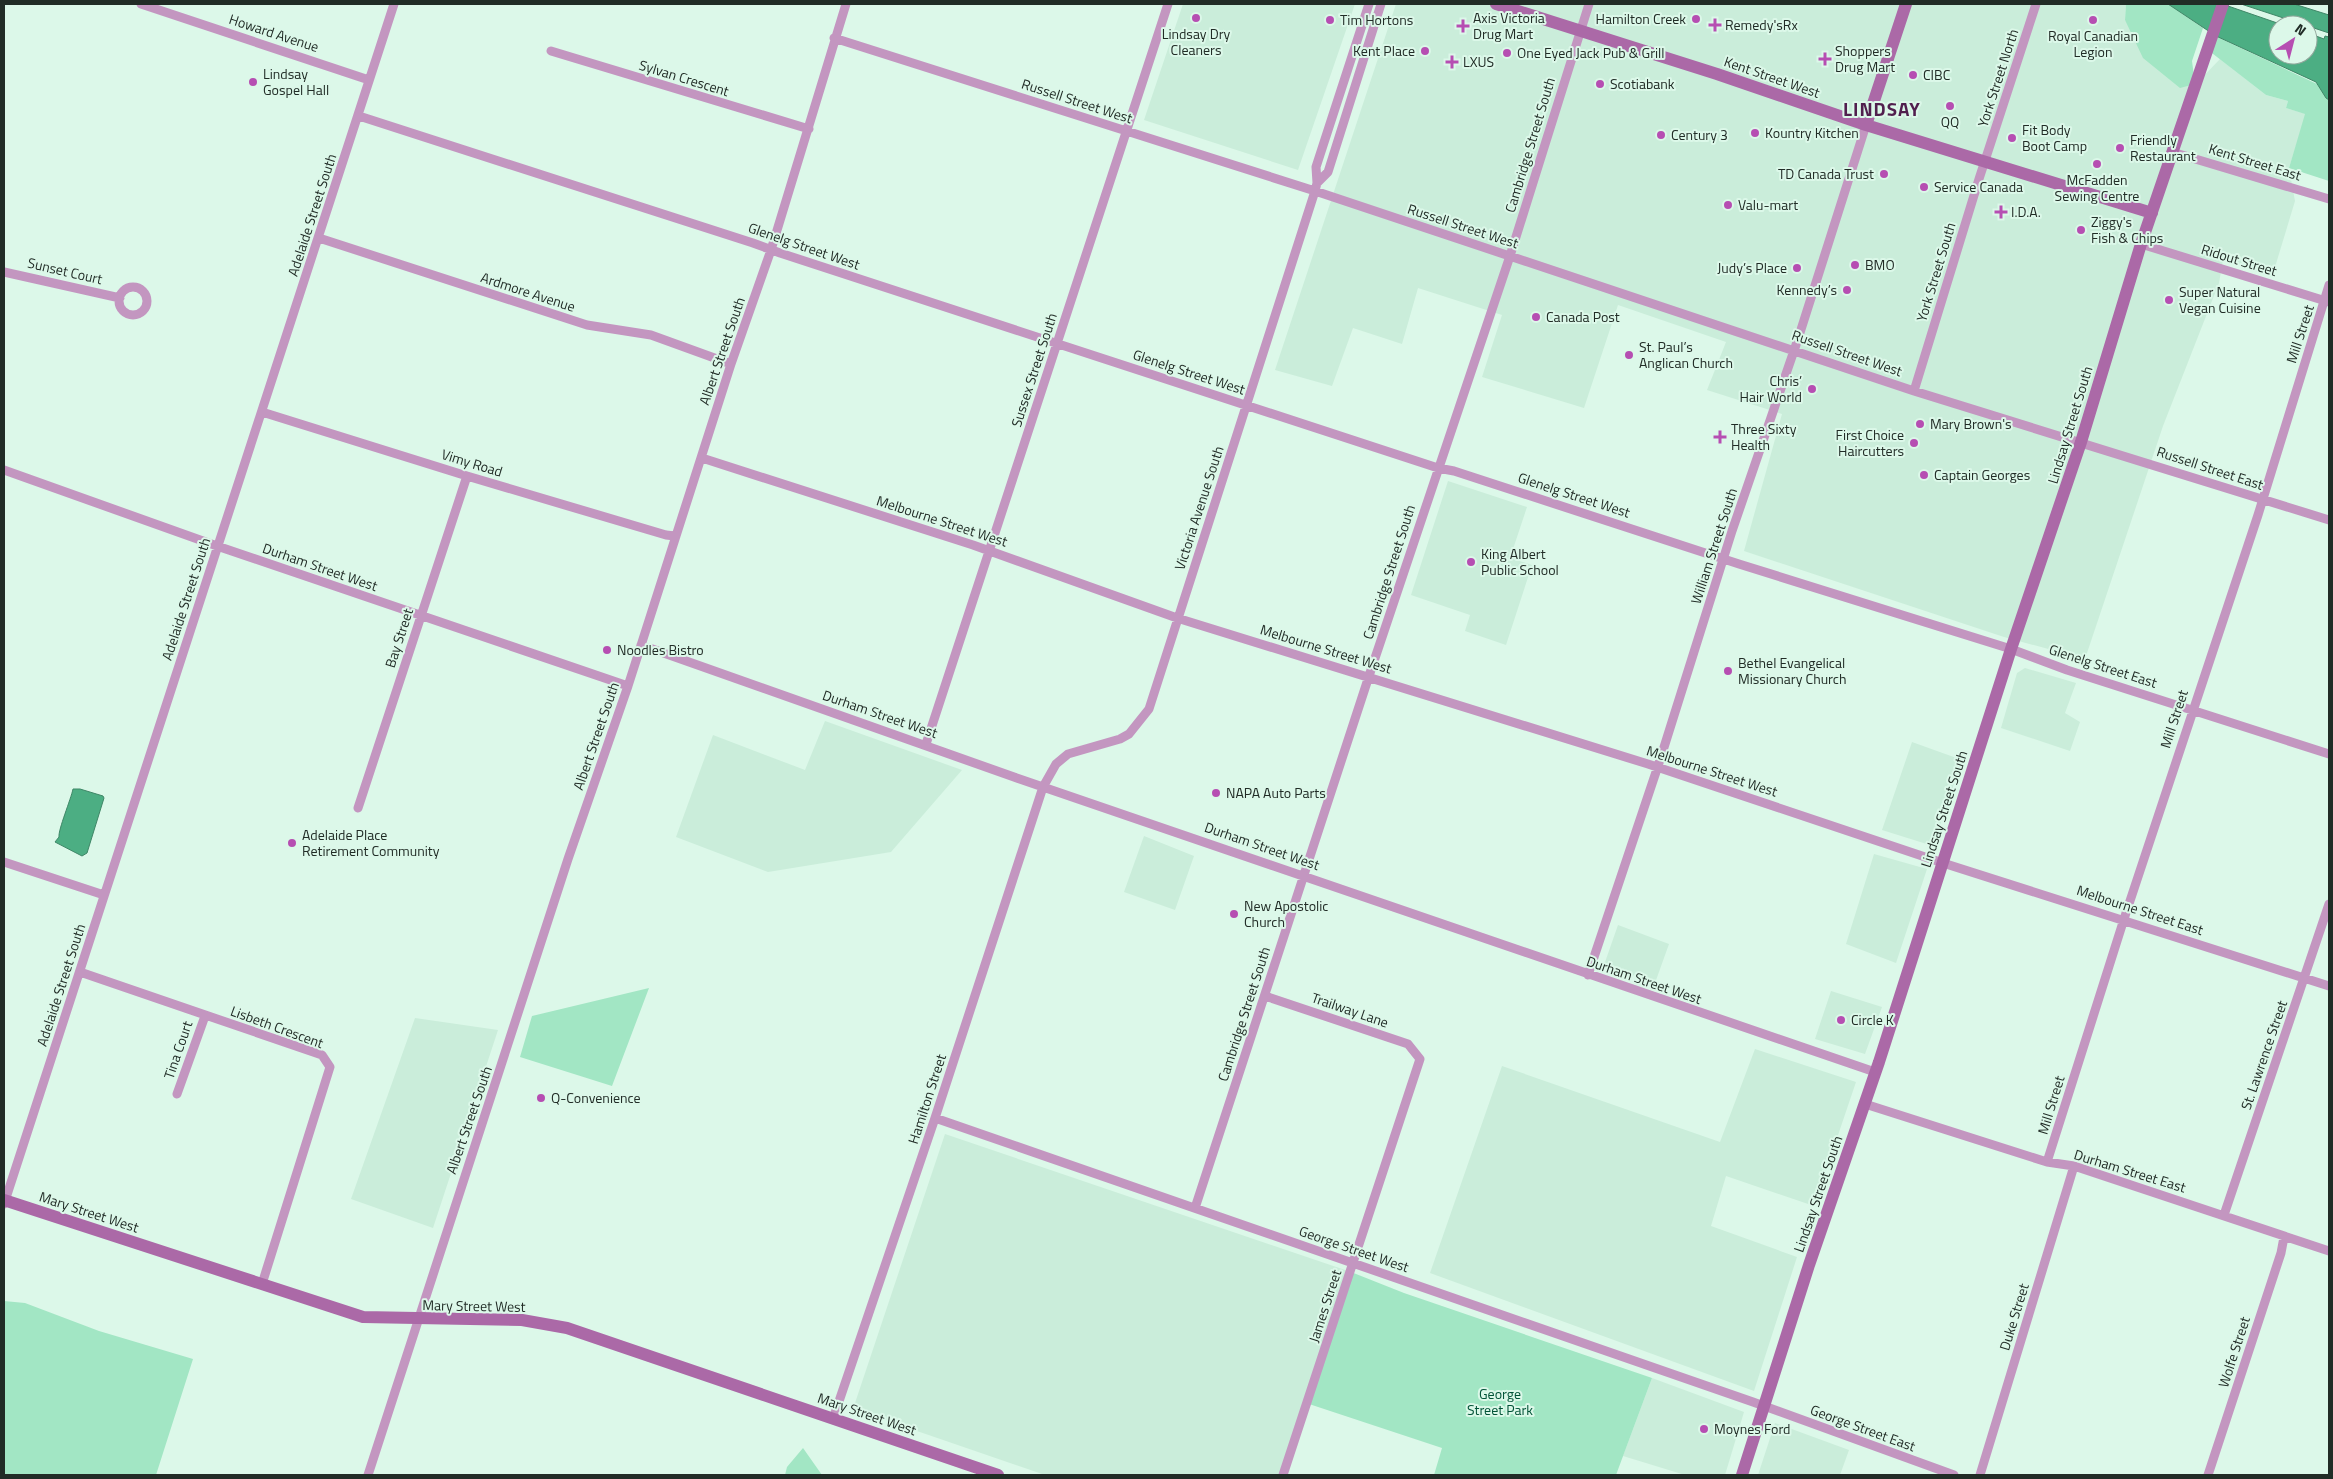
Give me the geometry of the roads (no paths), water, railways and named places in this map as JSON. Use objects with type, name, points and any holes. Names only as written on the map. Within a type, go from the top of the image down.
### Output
[{"type":"main road","name":"Kent Street West","points":[[1496,4],[1866,125],[2152,213]]},
{"type":"main road","points":[[1866,125],[1906,4]]},
{"type":"main road","name":"Lindsay Street South","points":[[1742,1475],[1828,1206],[1865,1104],[2081,442],[2141,244],[2223,4]]},
{"type":"main road","name":"Mary Street West","points":[[4,1201],[363,1318],[522,1320],[567,1328],[998,1475]]},
{"type":"street","name":"Howard Avenue","points":[[141,4],[370,80]]},
{"type":"street","name":"Adelaide Street South","points":[[4,1201],[394,4]]},
{"type":"street","name":"Albert Street South","points":[[368,1475],[568,859],[628,686],[731,364],[771,250],[809,129],[834,38],[846,4]]},
{"type":"street","name":"Sussex Street South","points":[[926,744],[1168,4]]},
{"type":"street","name":"Victoria Avenue South","points":[[1043,787],[1056,764],[1068,754],[1120,739],[1136,728],[1149,709],[1316,187],[1316,167],[1370,4]]},
{"type":"street","name":"Victoria Avenue South","points":[[1316,187],[1328,172],[1381,4]]},
{"type":"street","name":"Cambridge Street South","points":[[1195,1208],[1369,676],[1510,256],[1589,4]]},
{"type":"street","name":"York Street North","points":[[1985,161],[2036,4]]},
{"type":"street","name":"Russell Street West","points":[[834,38],[1126,132],[1316,187],[1510,256],[1914,391],[2081,442]]},
{"type":"street","name":"Sylvan Crescent","points":[[551,51],[809,129]]},
{"type":"street","name":"Glenelg Street West","points":[[359,116],[1057,342],[1163,380],[1247,404],[1438,468],[1454,471],[2012,649]]},
{"type":"street","name":"William Street South","points":[[1588,975],[1658,767],[1724,558],[1794,350],[1866,125]]},
{"type":"street","name":"Kent Street East","points":[[2172,152],[2329,199]]},
{"type":"street","name":"York Street South","points":[[1914,391],[1985,161]]},
{"type":"street","name":"Ardmore Avenue","points":[[319,238],[587,326],[651,335],[731,364]]},
{"type":"street","name":"Ridout Street","points":[[2141,244],[2327,301]]},
{"type":"street","name":"Sunset Court","points":[[4,272],[120,298]]},
{"type":"street","name":"Mill Street","points":[[2047,1162],[2192,709],[2327,301],[2329,286]]},
{"type":"street","name":"Vimy Road","points":[[262,412],[467,476],[666,535],[675,536]]},
{"type":"street","name":"Russell Street East","points":[[2081,442],[2329,520]]},
{"type":"street","name":"Melbourne Street West","points":[[702,458],[989,552],[1177,618],[1658,767],[1943,863]]},
{"type":"street","name":"Durham Street West","points":[[4,470],[217,546],[628,686]]},
{"type":"street","name":"Bay Street","points":[[358,808],[467,476]]},
{"type":"street","name":"Durham Street West","points":[[641,645],[926,744],[1043,787],[1875,1072]]},
{"type":"street","name":"Glenelg Street East","points":[[2012,649],[2329,754]]},
{"type":"street","name":"Hamilton Street","points":[[833,1419],[936,1118],[1043,787]]},
{"type":"street","points":[[4,862],[104,895]]},
{"type":"street","name":"Melbourne Street East","points":[[1943,863],[2124,919],[2329,986]]},
{"type":"street","name":"St. Lawrence Street","points":[[2224,1215],[2329,904]]},
{"type":"street","name":"Lisbeth Crescent","points":[[80,972],[322,1055],[330,1067],[262,1284]]},
{"type":"street","name":"Trailway Lane","points":[[1265,996],[1408,1044],[1420,1059]]},
{"type":"street","name":"Tina Court","points":[[177,1094],[204,1016]]},
{"type":"street","name":"James Street","points":[[1283,1475],[1420,1059]]},
{"type":"street","name":"Durham Street East","points":[[1865,1104],[2047,1162],[2074,1166],[2329,1251]]},
{"type":"street","name":"George Street West","points":[[936,1118],[1763,1406]]},
{"type":"street","name":"Duke Street","points":[[1980,1475],[2074,1166]]},
{"type":"street","name":"Wolfe Street","points":[[2208,1475],[2281,1253],[2284,1237]]},
{"type":"street","name":"George Street East","points":[[1763,1406],[1954,1475]]},
{"type":"place","name":"Lindsay Dry Cleaners","points":[[1196,18]]},
{"type":"place","name":"Hamilton Creek","points":[[1696,19]]},
{"type":"place","name":"Tim Hortons","points":[[1330,20]]},
{"type":"place","name":"Royal Canadian Legion","points":[[2093,20]]},
{"type":"place","name":"Remedy'sRx","points":[[1715,25]]},
{"type":"place","name":"Axis Victoria Drug Mart","points":[[1463,26]]},
{"type":"place","name":"Kent Place","points":[[1425,51]]},
{"type":"place","name":"One Eyed Jack Pub & Grill","points":[[1507,53]]},
{"type":"place","name":"Shoppers Drug Mart","points":[[1825,59]]},
{"type":"place","name":"LXUS","points":[[1452,62]]},
{"type":"place","name":"CIBC","points":[[1913,75]]},
{"type":"place","name":"Lindsay Gospel Hall","points":[[253,82]]},
{"type":"place","name":"Scotiabank","points":[[1600,84]]},
{"type":"place","name":"QQ","points":[[1950,106]]},
{"type":"place","name":"Kountry Kitchen","points":[[1755,133]]},
{"type":"place","name":"Century 3","points":[[1661,135]]},
{"type":"place","name":"Fit Body Boot Camp","points":[[2012,138]]},
{"type":"place","name":"Friendly Restaurant","points":[[2120,148]]},
{"type":"place","name":"McFadden Sewing Centre","points":[[2097,164]]},
{"type":"place","name":"TD Canada Trust","points":[[1884,174]]},
{"type":"place","name":"Service Canada","points":[[1924,187]]},
{"type":"place","name":"Valu-mart","points":[[1728,205]]},
{"type":"place","name":"I.D.A.","points":[[2001,212]]},
{"type":"place","name":"Ziggy's Fish & Chips","points":[[2081,230]]},
{"type":"place","name":"BMO","points":[[1855,265]]},
{"type":"place","name":"Judy’s Place","points":[[1797,268]]},
{"type":"place","name":"Kennedy’s","points":[[1847,290]]},
{"type":"place","name":"Super Natural Vegan Cuisine","points":[[2169,300]]},
{"type":"place","name":"Canada Post","points":[[1536,317]]},
{"type":"place","name":"St. Paul’s Anglican Church","points":[[1629,355]]},
{"type":"place","name":"Chris’ Hair World","points":[[1812,389]]},
{"type":"place","name":"Mary Brown's","points":[[1920,424]]},
{"type":"place","name":"Three Sixty Health","points":[[1720,437]]},
{"type":"place","name":"First Choice Haircutters","points":[[1914,443]]},
{"type":"place","name":"Captain Georges","points":[[1924,475]]},
{"type":"place","name":"King Albert Public School","points":[[1471,562]]},
{"type":"place","name":"Noodles Bistro","points":[[607,650]]},
{"type":"place","name":"Bethel Evangelical Missionary Church","points":[[1728,671]]},
{"type":"place","name":"NAPA Auto Parts","points":[[1216,793]]},
{"type":"place","name":"Adelaide Place Retirement Community","points":[[292,843]]},
{"type":"place","name":"New Apostolic Church","points":[[1234,914]]},
{"type":"place","name":"Circle K","points":[[1841,1020]]},
{"type":"place","name":"Q-Convenience","points":[[541,1098]]},
{"type":"place","name":"Moynes Ford","points":[[1704,1429]]},
{"type":"district","name":"LINDSAY","points":[[1882,109]]},
{"type":"park label","name":"George Street Park","points":[[1500,1402]]}]
